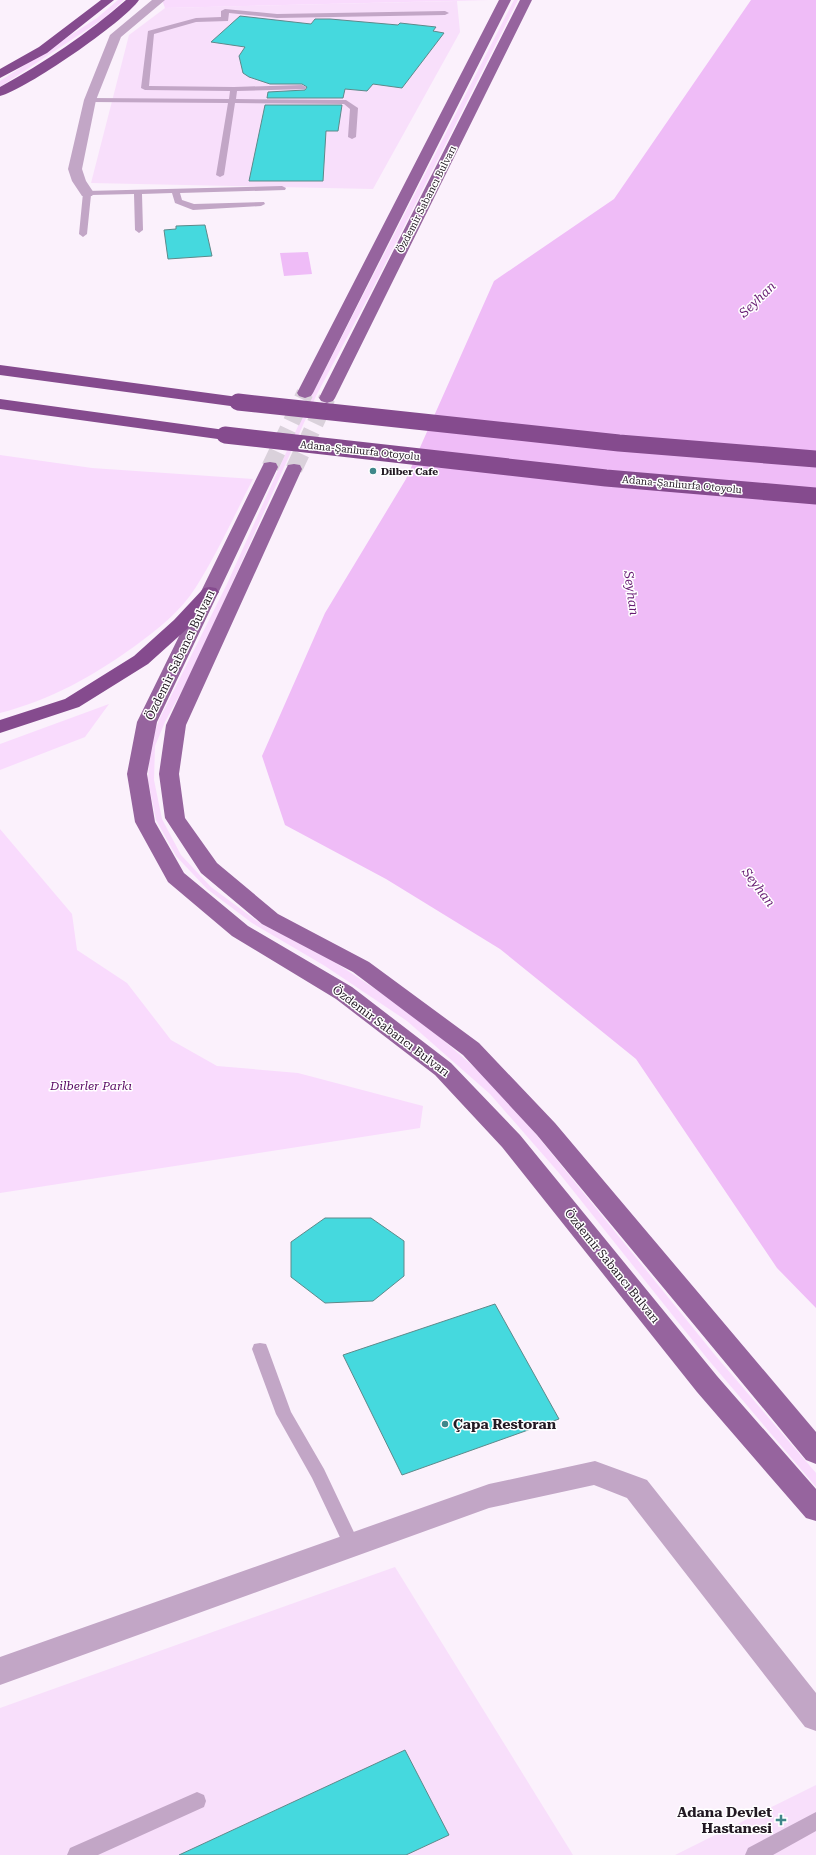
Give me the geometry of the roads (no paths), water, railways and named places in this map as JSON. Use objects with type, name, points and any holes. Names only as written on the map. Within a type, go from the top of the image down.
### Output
[{"type":"highway","points":[[0,74],[43,50],[108,0]]},
{"type":"highway","points":[[0,92],[67,54],[108,23],[134,0]]},
{"type":"highway","points":[[0,369],[238,402],[619,443],[816,459]]},
{"type":"highway","name":"Adana-Şanlıurfa Otoyolu","points":[[0,404],[225,435],[606,478],[816,496]]},
{"type":"highway","points":[[0,409],[94,417]]},
{"type":"highway","points":[[0,726],[72,703],[141,660],[181,624],[210,592]]},
{"type":"main road","name":"Özdemir Sabancı Bulvarı","points":[[305,393],[505,0]]},
{"type":"main road","name":"Özdemir Sabancı Bulvarı","points":[[327,398],[526,0]]},
{"type":"main road","name":"Özdemir Sabancı Bulvarı","points":[[270,467],[147,722],[137,774],[145,822],[176,878],[240,931],[344,993],[443,1069],[511,1141],[707,1384],[816,1508]]},
{"type":"main road","name":"Özdemir Sabancı Bulvarı","points":[[294,469],[176,725],[168,774],[175,818],[209,868],[270,919],[361,968],[471,1049],[546,1129],[816,1452]]},
{"type":"street","points":[[87,192],[79,181],[76,169],[90,100],[116,35],[159,0]]},
{"type":"street","points":[[0,1670],[489,1496],[595,1473],[638,1488],[816,1716]]},
{"type":"lane","points":[[302,87],[234,89],[145,88],[151,33],[196,20],[225,19],[225,10],[277,16],[445,13]]},
{"type":"lane","points":[[220,175],[234,89]]},
{"type":"lane","points":[[90,100],[346,102],[354,108],[352,137]]},
{"type":"lane","points":[[83,234],[87,192],[282,188]]},
{"type":"lane","points":[[175,190],[178,201],[194,207],[261,204]]},
{"type":"lane","points":[[138,191],[139,230]]},
{"type":"lane","points":[[260,1350],[284,1414],[318,1474],[352,1545]]},
{"type":"lane","points":[[76,1855],[197,1801]]},
{"type":"lane","points":[[755,1855],[816,1822]]},
{"type":"water","name":"Seyhan","points":[[751,0],[816,0],[816,1308],[777,1268],[636,1059],[500,949],[386,879],[285,825],[262,756],[325,613],[406,479],[494,281],[614,199]]},
{"type":"water","points":[[308,252],[312,274],[284,276],[280,253]]},
{"type":"tunnel","points":[[270,467],[305,393]]},
{"type":"tunnel","points":[[294,469],[327,398]]},
{"type":"place","name":"Dilber Cafe","points":[[373,471]]},
{"type":"place","name":"Çapa Restoran","points":[[445,1424]]},
{"type":"place","name":"Adana Devlet Hastanesi","points":[[781,1820]]},
{"type":"park label","name":"Dilberler Parkı","points":[[91,1086]]}]
